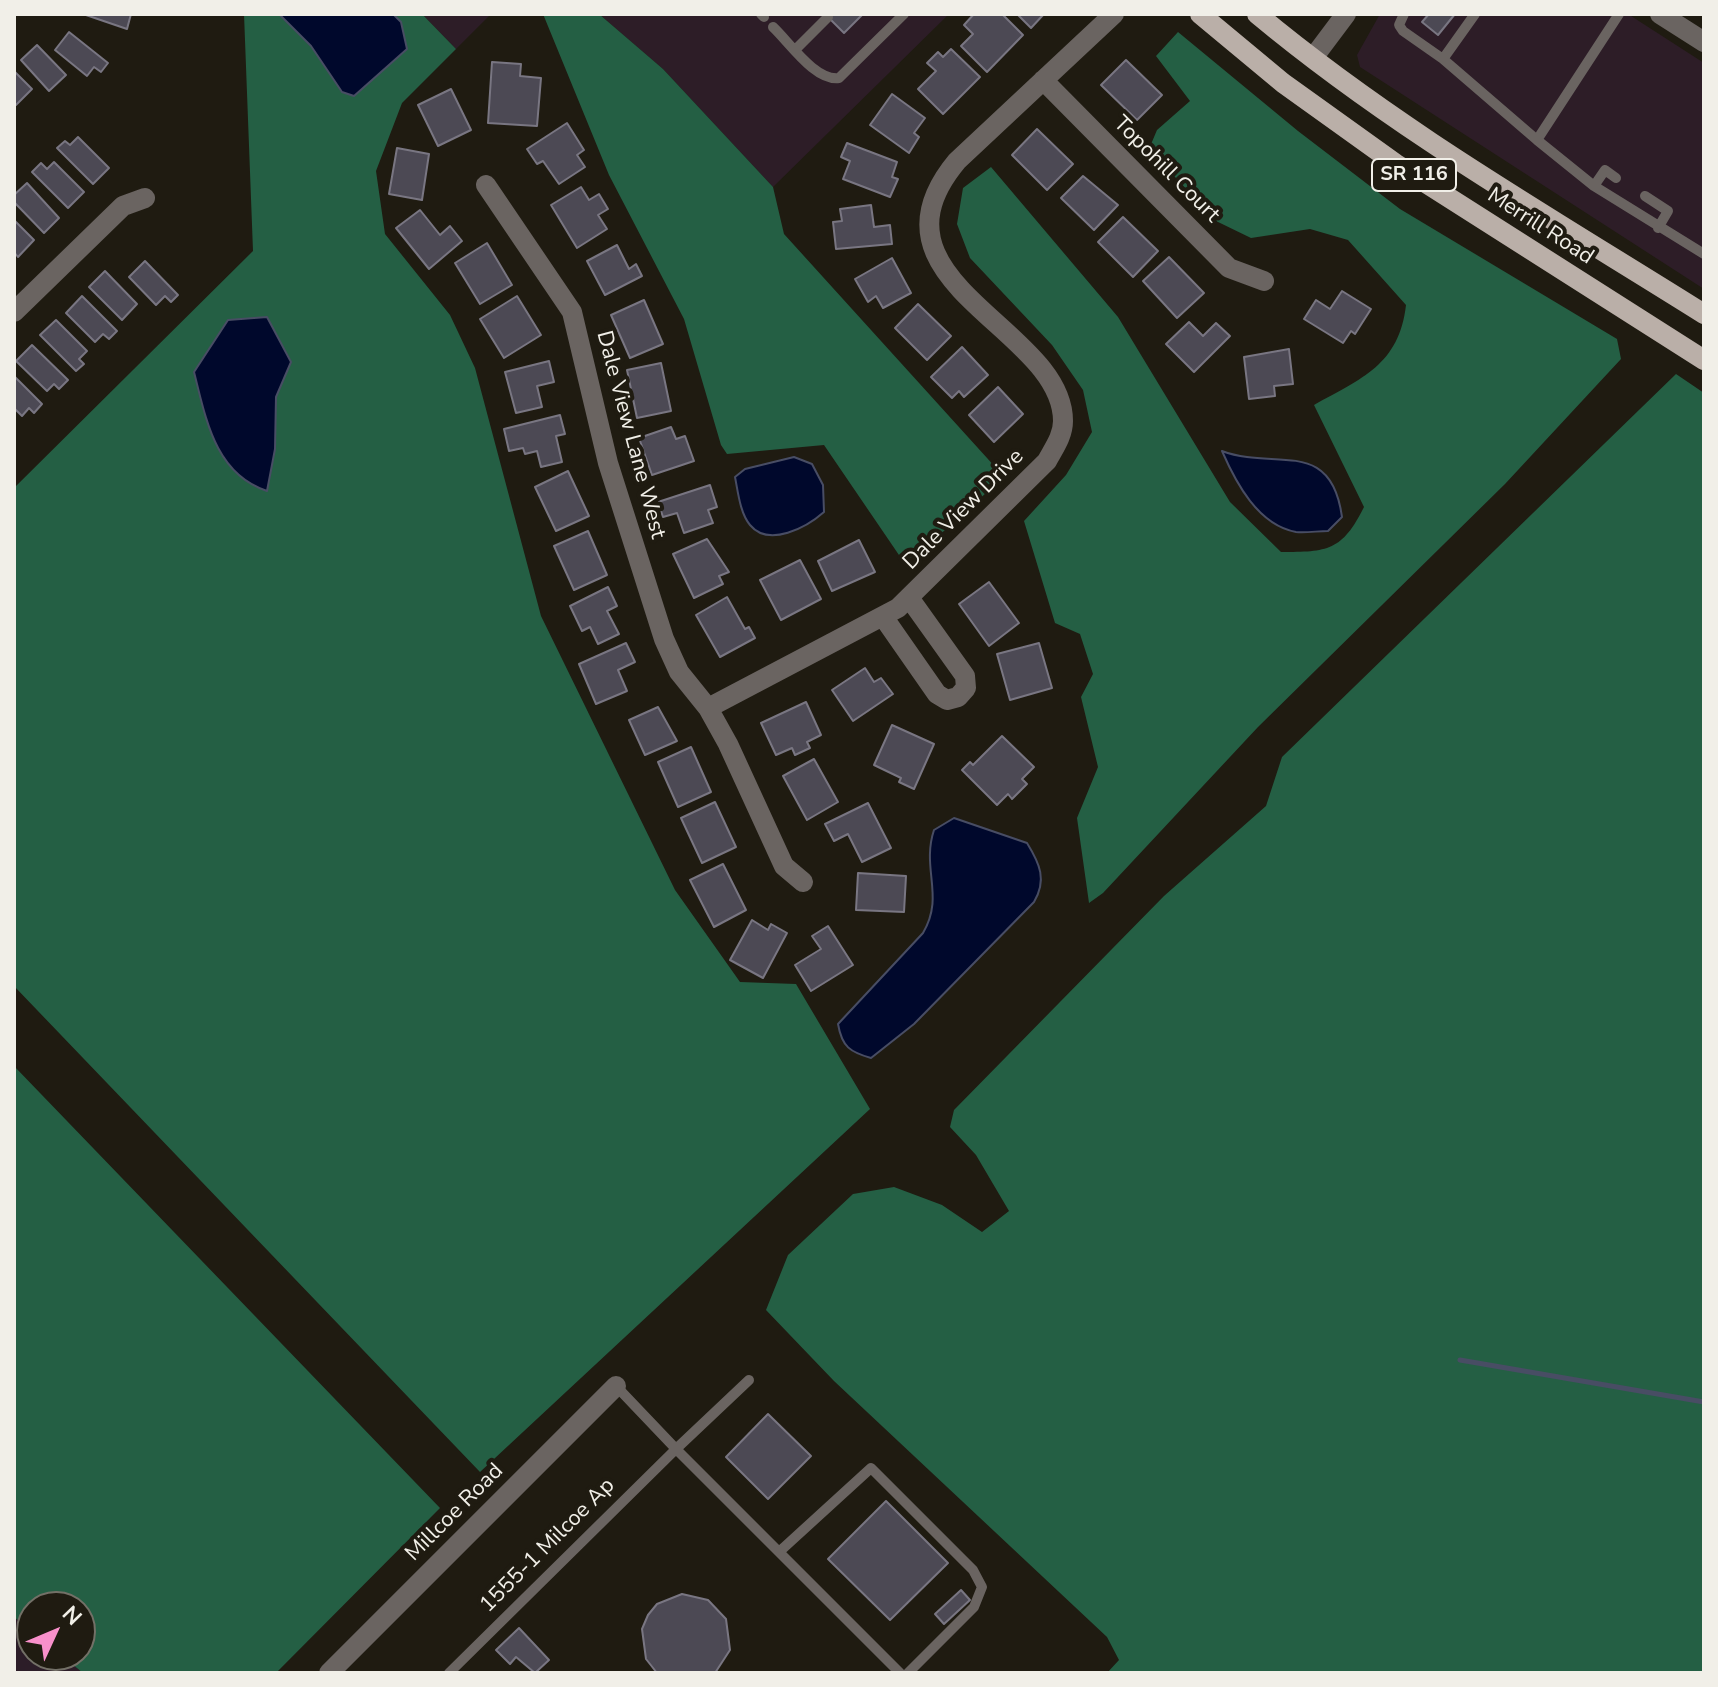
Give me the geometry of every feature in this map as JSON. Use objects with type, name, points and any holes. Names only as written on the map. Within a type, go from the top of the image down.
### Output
[{"type":"main road","name":"Merrill Road","points":[[1200,14],[1283,83],[1396,164],[1704,360]]},
{"type":"main road","name":"Merrill Road","points":[[1260,17],[1313,58],[1463,162],[1704,314]]},
{"type":"street","name":"Dale View Drive","points":[[708,708],[884,618],[910,599],[1047,461],[1059,440],[1063,421],[1054,386],[949,275],[939,261],[929,226],[935,193],[944,177],[1114,14]]},
{"type":"street","points":[[1313,58],[1346,14]]},
{"type":"street","points":[[1660,14],[1704,42]]},
{"type":"street","name":"Topohill Court","points":[[1043,80],[1229,268],[1264,281]]},
{"type":"street","name":"Dale View Lane West","points":[[486,185],[572,312],[608,463],[664,639],[679,672],[708,708],[728,744],[784,866],[803,882]]},
{"type":"street","points":[[14,312],[123,206],[145,198]]},
{"type":"street","points":[[884,618],[937,694],[947,700],[958,697],[966,688],[965,676],[910,599]]},
{"type":"street","name":"Millcoe Road","points":[[329,1673],[616,1386]]},
{"type":"lane","points":[[773,27],[830,79],[844,74],[904,14]]},
{"type":"lane","points":[[1404,14],[1399,25],[1403,31],[1443,59],[1594,186],[1704,254]]},
{"type":"lane","points":[[1537,140],[1619,14]]},
{"type":"lane","points":[[1443,59],[1471,16]]},
{"type":"lane","points":[[796,49],[828,17]]},
{"type":"lane","points":[[1594,186],[1605,170],[1616,178]]},
{"type":"lane","points":[[1645,196],[1668,211],[1658,228]]},
{"type":"lane","name":"1555-1 Milcoe Ap","points":[[449,1673],[749,1380]]},
{"type":"lane","points":[[616,1386],[900,1673]]},
{"type":"lane","points":[[779,1552],[871,1468],[973,1570],[982,1587],[974,1607],[908,1673]]},
{"type":"shaded area","points":[[422,14],[491,14],[456,49]]},
{"type":"shaded area","points":[[599,14],[949,14],[773,187],[663,69]]},
{"type":"shaded area","points":[[1380,14],[1628,14],[1704,63],[1704,289],[1360,67],[1357,55]]},
{"type":"shaded area","points":[[14,1617],[16,1671],[83,1673],[14,1673]]},
{"type":"green space","points":[[244,14],[279,14],[311,46],[342,92],[401,22],[393,14],[422,14],[456,49],[402,103],[376,171],[385,234],[450,315],[475,368],[541,616],[675,890],[740,982],[796,984],[870,1109],[480,1472],[14,986],[14,488],[253,251]],"holes":[[[267,317],[291,361],[276,397]]]},
{"type":"green space","points":[[543,14],[599,14],[663,69],[773,187],[784,234],[997,469],[996,484],[915,557],[901,558],[824,445],[727,454],[721,445],[684,319],[609,175]]},
{"type":"green space","points":[[1178,32],[1298,131],[1400,209],[1617,339],[1621,359],[1505,484],[1258,727],[1103,893],[1089,903],[1077,818],[1098,767],[1081,697],[1093,674],[1080,634],[1055,623],[1024,521],[1066,475],[1092,432],[1083,390],[1052,345],[970,258],[957,224],[963,188],[991,167],[1118,317],[1230,502],[1281,552],[1311,551],[1332,546],[1348,533],[1364,507],[1314,405],[1362,377],[1386,356],[1402,325],[1406,305],[1348,240],[1310,229],[1251,238],[1216,221],[1149,149],[1157,130],[1190,101],[1156,56]]},
{"type":"green space","points":[[1676,374],[1704,393],[1704,1673],[1107,1673],[1119,1660],[1107,1637],[834,1381],[766,1310],[788,1255],[853,1194],[894,1187],[942,1205],[982,1232],[1009,1211],[976,1155],[950,1127],[954,1110],[1164,896],[1266,806],[1282,757]]},
{"type":"green space","points":[[14,1066],[440,1508],[276,1673],[83,1673],[81,1671],[96,1671],[96,1591],[16,1591],[16,1619]]},
{"type":"water","points":[[279,14],[393,14],[401,22],[407,49],[354,96],[342,92],[311,46]]},
{"type":"water","points":[[267,317],[291,362],[276,397],[275,449],[267,491],[249,483],[224,458],[209,426],[194,372],[228,320]]},
{"type":"water","points":[[1222,451],[1313,466],[1326,475],[1336,492],[1342,517],[1328,531],[1296,532],[1282,528],[1250,501]]},
{"type":"water","points":[[794,457],[812,464],[823,485],[824,512],[788,533],[767,535],[758,532],[744,515],[735,477],[745,469]]},
{"type":"water","points":[[954,818],[1027,843],[1040,872],[1038,894],[1034,902],[914,1024],[871,1058],[848,1047],[838,1024],[923,933],[932,907],[930,857],[934,830]]},
{"type":"building","points":[[83,14],[131,14],[127,29]]},
{"type":"building","points":[[825,14],[863,14],[844,33]]},
{"type":"building","points":[[974,14],[1002,14],[1023,35],[987,72],[961,46],[973,34],[964,25]]},
{"type":"building","points":[[1017,14],[1044,14],[1031,28]]},
{"type":"building","points":[[1429,14],[1455,14],[1438,35],[1422,22]]},
{"type":"building","points":[[69,32],[108,63],[101,72],[94,67],[87,76],[55,50]]},
{"type":"building","points":[[37,45],[66,75],[49,91],[21,60]]},
{"type":"building","points":[[951,49],[980,77],[943,114],[918,89],[936,71],[927,63],[938,52],[943,57]]},
{"type":"building","points":[[1126,60],[1162,95],[1137,120],[1101,85]]},
{"type":"building","points":[[492,62],[521,64],[520,76],[541,78],[537,126],[488,123]]},
{"type":"building","points":[[14,71],[32,89],[16,105],[14,103]]},
{"type":"building","points":[[451,89],[471,130],[438,146],[418,105]]},
{"type":"building","points":[[892,94],[925,118],[914,133],[919,137],[909,153],[870,125]]},
{"type":"building","points":[[567,123],[584,150],[577,155],[585,167],[559,184],[543,161],[537,164],[527,149]]},
{"type":"building","points":[[1037,129],[1073,164],[1047,190],[1012,155]]},
{"type":"building","points":[[78,137],[109,168],[93,184],[57,148],[65,141],[70,145]]},
{"type":"building","points":[[847,143],[897,162],[892,177],[898,179],[890,197],[843,179],[850,161],[841,157]]},
{"type":"building","points":[[397,148],[429,154],[422,200],[389,194]]},
{"type":"building","points":[[54,162],[84,192],[68,208],[32,172],[41,163],[47,169]]},
{"type":"building","points":[[1083,176],[1118,205],[1094,230],[1061,198]]},
{"type":"building","points":[[27,183],[59,218],[44,233],[14,202],[14,195]]},
{"type":"building","points":[[581,187],[589,200],[599,194],[608,209],[598,215],[607,229],[577,248],[551,205]]},
{"type":"building","points":[[871,205],[874,227],[890,225],[892,244],[836,249],[833,222],[842,221],[840,209]]},
{"type":"building","points":[[420,210],[440,235],[450,226],[462,241],[429,269],[396,228]]},
{"type":"building","points":[[1123,217],[1158,251],[1133,277],[1098,242]]},
{"type":"building","points":[[14,220],[34,240],[18,257],[14,252]]},
{"type":"building","points":[[487,243],[512,285],[480,304],[455,263]]},
{"type":"building","points":[[617,245],[629,269],[636,264],[642,276],[605,295],[587,261]]},
{"type":"building","points":[[1169,257],[1204,293],[1177,318],[1143,281]]},
{"type":"building","points":[[892,258],[911,293],[883,308],[876,296],[868,302],[855,279]]},
{"type":"building","points":[[145,261],[178,295],[171,302],[165,296],[156,305],[129,277]]},
{"type":"building","points":[[105,271],[137,304],[122,320],[89,287]]},
{"type":"building","points":[[1342,291],[1371,309],[1355,334],[1351,331],[1343,343],[1304,319],[1316,300],[1330,309]]},
{"type":"building","points":[[82,296],[117,331],[109,339],[103,334],[95,342],[66,313]]},
{"type":"building","points":[[517,296],[541,335],[504,358],[480,319]]},
{"type":"building","points":[[644,300],[663,344],[630,358],[611,315]]},
{"type":"building","points":[[918,304],[951,336],[927,360],[895,328]]},
{"type":"building","points":[[56,320],[87,351],[79,359],[84,364],[76,371],[40,335]]},
{"type":"building","points":[[1189,322],[1203,336],[1216,323],[1230,336],[1194,372],[1166,344]]},
{"type":"building","points":[[32,345],[68,380],[59,389],[54,384],[47,391],[16,361]]},
{"type":"building","points":[[962,347],[988,375],[964,397],[959,391],[952,398],[931,377]]},
{"type":"building","points":[[1289,349],[1293,384],[1274,386],[1275,396],[1249,399],[1244,357]]},
{"type":"building","points":[[549,361],[554,382],[537,386],[542,407],[516,413],[505,372]]},
{"type":"building","points":[[661,363],[671,411],[637,418],[627,370]]},
{"type":"building","points":[[14,376],[42,404],[34,413],[29,408],[22,416],[14,408]]},
{"type":"building","points":[[998,387],[1023,414],[994,442],[969,415]]},
{"type":"building","points":[[560,415],[565,434],[556,436],[562,462],[541,467],[537,451],[525,454],[523,448],[509,451],[504,429]]},
{"type":"building","points":[[671,427],[676,439],[685,436],[694,461],[652,475],[639,438]]},
{"type":"building","points":[[568,471],[589,516],[556,531],[535,487]]},
{"type":"building","points":[[710,485],[717,507],[708,510],[713,523],[684,533],[677,513],[663,517],[658,502]]},
{"type":"building","points":[[588,531],[607,575],[574,590],[554,546]]},
{"type":"building","points":[[707,539],[729,572],[719,576],[723,584],[694,598],[673,554]]},
{"type":"building","points":[[859,540],[875,572],[832,591],[818,561]]},
{"type":"building","points":[[800,560],[821,599],[781,620],[760,580]]},
{"type":"building","points":[[989,582],[1019,623],[989,646],[959,604]]},
{"type":"building","points":[[608,587],[617,606],[607,611],[619,634],[598,644],[590,627],[582,631],[570,606]]},
{"type":"building","points":[[727,597],[745,629],[749,627],[755,638],[720,657],[696,615]]},
{"type":"building","points":[[626,643],[635,662],[618,670],[627,691],[596,704],[579,664]]},
{"type":"building","points":[[1039,643],[1052,688],[1010,700],[997,654]]},
{"type":"building","points":[[865,668],[874,682],[881,678],[893,694],[853,721],[832,690]]},
{"type":"building","points":[[806,702],[821,735],[807,742],[810,748],[795,755],[792,748],[776,755],[761,723]]},
{"type":"building","points":[[658,707],[677,741],[645,755],[629,720]]},
{"type":"building","points":[[892,725],[934,744],[914,789],[899,782],[901,778],[874,765]]},
{"type":"building","points":[[1002,736],[1034,767],[1022,779],[1027,784],[1012,799],[1008,794],[997,805],[962,770],[970,762],[973,765]]},
{"type":"building","points":[[691,747],[711,792],[678,807],[658,762]]},
{"type":"building","points":[[814,759],[838,802],[807,820],[783,776]]},
{"type":"building","points":[[715,802],[736,847],[702,863],[681,818]]},
{"type":"building","points":[[868,803],[891,848],[862,862],[848,834],[834,841],[825,824]]},
{"type":"building","points":[[723,864],[746,910],[714,927],[690,880]]},
{"type":"building","points":[[858,873],[906,876],[904,912],[856,910]]},
{"type":"building","points":[[752,920],[768,930],[771,924],[787,933],[763,978],[730,960]]},
{"type":"building","points":[[828,926],[853,965],[811,991],[795,965],[821,949],[812,936]]},
{"type":"building","points":[[768,1414],[811,1456],[768,1499],[726,1457]]},
{"type":"building","points":[[886,1501],[948,1563],[890,1620],[828,1559]]},
{"type":"building","points":[[961,1590],[970,1600],[944,1624],[935,1614]]},
{"type":"building","points":[[682,1594],[708,1600],[726,1619],[730,1650],[715,1673],[657,1673],[646,1659],[642,1629],[648,1615],[657,1604]]},
{"type":"building","points":[[519,1628],[549,1660],[535,1673],[516,1657],[510,1664],[496,1650]]},
{"type":"waterway","points":[[1460,1360],[1704,1402]]}]
